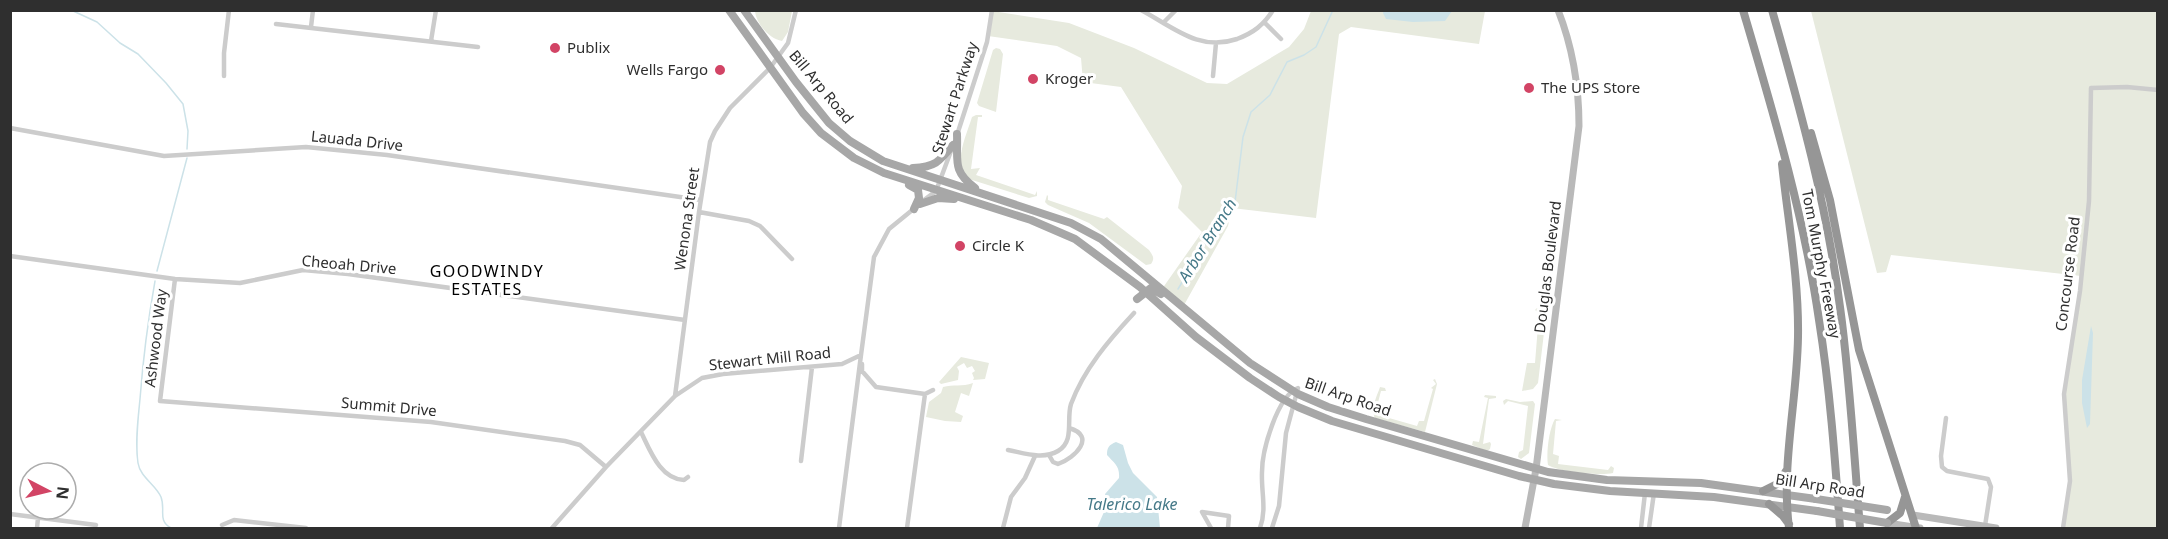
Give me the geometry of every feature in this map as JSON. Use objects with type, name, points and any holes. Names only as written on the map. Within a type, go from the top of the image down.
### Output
[{"type":"highway","name":"Tom Murphy Freeway","points":[[1743,10],[1802,227],[1820,321],[1840,528]]},
{"type":"highway","name":"Tom Murphy Freeway","points":[[1772,10],[1803,118],[1820,191],[1840,307],[1860,528]]},
{"type":"highway","points":[[1803,118],[1822,166],[1859,350],[1905,496],[1918,528]]},
{"type":"highway","points":[[1779,136],[1798,309],[1797,353],[1788,465],[1789,526]]},
{"type":"highway","points":[[1763,491],[1779,483],[1788,465]]},
{"type":"highway","points":[[1887,522],[1900,513],[1905,496]]},
{"type":"highway","points":[[1769,504],[1779,512],[1789,526]]},
{"type":"main road","name":"Bill Arp Road","points":[[729,10],[803,113],[821,133],[860,162],[936,191],[1039,223],[1075,239],[1145,292],[1196,337],[1289,403],[1332,421],[1534,480],[1594,490],[1714,496],[1918,528]]},
{"type":"main road","name":"Bill Arp Road","points":[[744,10],[829,123],[850,141],[883,161],[1071,224],[1101,239],[1250,363],[1295,392],[1357,416],[1536,469],[1564,475],[1607,480],[1701,483],[1996,528]]},
{"type":"main road","name":"Douglas Boulevard","points":[[1525,528],[1536,469],[1579,126],[1577,77],[1558,10]]},
{"type":"main road","points":[[957,134],[958,168],[962,178],[981,193]]},
{"type":"main road","points":[[907,169],[929,168],[939,161],[953,145]]},
{"type":"main road","points":[[884,173],[918,190],[917,206]]},
{"type":"main road","points":[[917,206],[938,198],[963,199]]},
{"type":"main road","points":[[1137,299],[1151,288],[1176,301]]},
{"type":"street","points":[[224,76],[229,10]]},
{"type":"street","points":[[311,27],[313,10]]},
{"type":"street","points":[[431,41],[436,10]]},
{"type":"street","name":"Wenona Street","points":[[675,396],[710,142],[730,108],[770,68],[788,43],[796,10]]},
{"type":"street","name":"Stewart Parkway","points":[[936,191],[987,42],[992,10]]},
{"type":"street","points":[[1141,10],[1202,43],[1216,44],[1223,44],[1246,36],[1265,23],[1273,10]]},
{"type":"street","points":[[1163,23],[1176,10]]},
{"type":"street","points":[[1265,23],[1281,39]]},
{"type":"street","points":[[276,24],[478,47]]},
{"type":"street","points":[[1213,76],[1216,44]]},
{"type":"street","name":"Concourse Road","points":[[2063,528],[2070,481],[2064,394],[2080,291],[2089,201],[2091,88],[2127,87],[2157,90]]},
{"type":"street","name":"Lauada Drive","points":[[10,128],[164,156],[306,147],[387,155],[701,200]]},
{"type":"street","points":[[839,528],[874,257],[889,229],[936,191]]},
{"type":"street","points":[[699,212],[749,221],[760,226],[792,259]]},
{"type":"street","name":"Cheoah Drive","points":[[10,256],[175,279],[240,283],[303,270],[348,274],[685,320]]},
{"type":"street","name":"Ashwood Way","points":[[160,401],[175,279]]},
{"type":"street","points":[[1008,450],[1035,456],[1049,455],[1065,445],[1070,408],[1077,389],[1097,357],[1134,313]]},
{"type":"street","points":[[861,355],[862,371],[876,387],[925,394],[933,390]]},
{"type":"street","name":"Stewart Mill Road","points":[[552,528],[606,467],[675,396],[702,378],[723,374],[842,364],[861,355]]},
{"type":"street","points":[[801,461],[812,368]]},
{"type":"street","points":[[1260,528],[1265,499],[1262,474],[1263,455],[1271,428],[1295,392]]},
{"type":"street","points":[[907,528],[925,394]]},
{"type":"street","name":"Summit Drive","points":[[160,401],[431,422],[565,441],[580,444],[606,467]]},
{"type":"street","points":[[1272,528],[1279,506],[1289,403]]},
{"type":"street","points":[[1946,418],[1941,456],[1942,467],[1947,471],[1988,479],[1990,487],[1984,526]]},
{"type":"street","points":[[1049,455],[1053,462],[1058,464],[1078,451],[1082,444],[1082,436],[1078,431],[1069,428]]},
{"type":"street","points":[[641,432],[655,460],[667,474],[676,480],[684,480],[688,477]]},
{"type":"street","points":[[1003,528],[1011,497],[1026,478],[1035,456]]},
{"type":"street","points":[[1641,528],[1645,492]]},
{"type":"street","points":[[1649,528],[1654,493]]},
{"type":"street","points":[[1211,528],[1202,512],[1229,516],[1228,528]]},
{"type":"street","points":[[222,525],[234,520],[255,525],[306,528]]},
{"type":"street","points":[[63,521],[96,525]]},
{"type":"shaded area","points":[[755,11],[792,11],[788,32],[782,41],[772,37],[764,30]]},
{"type":"shaded area","points":[[992,11],[1069,23],[1134,48],[1207,83],[1227,84],[1289,47],[1304,29],[1311,11],[1485,11],[1479,44],[1351,27],[1339,34],[1316,218],[1232,208],[1228,226],[1183,307],[1162,289],[1202,232],[1178,208],[1182,186],[1121,87],[1083,82],[1081,58],[1057,46],[988,36]]},
{"type":"shaded area","points":[[1811,11],[2157,11],[2157,528],[2064,528],[2070,481],[2064,394],[2081,276],[1891,255],[1886,272],[1877,273]]},
{"type":"shaded area","points":[[1000,49],[1003,54],[996,112],[979,106],[977,103],[993,50]]},
{"type":"shaded area","points":[[982,115],[982,117],[978,117],[971,169],[980,168],[976,175],[1035,195],[1037,191],[1037,196],[1029,198],[969,179],[964,173],[961,165],[962,150],[972,117]]},
{"type":"shaded area","points":[[1047,195],[1048,200],[1104,219],[1107,217],[1149,250],[1153,257],[1151,264],[1146,265],[1089,223],[1048,205],[1045,202]]},
{"type":"shaded area","points":[[1537,308],[1546,316],[1538,383],[1533,389],[1522,391],[1527,363],[1535,363],[1539,313],[1535,310]]},
{"type":"shaded area","points":[[961,357],[989,363],[985,379],[973,380],[972,373],[975,371],[972,366],[967,368],[964,363],[957,367],[958,380],[941,384],[939,382]]},
{"type":"shaded area","points":[[1435,379],[1437,384],[1425,432],[1375,418],[1374,407],[1380,387],[1385,388],[1386,391],[1381,391],[1375,414],[1417,426],[1419,421],[1424,421],[1433,389],[1431,388],[1436,384],[1433,380]]},
{"type":"shaded area","points":[[973,383],[969,396],[961,393],[955,412],[963,416],[961,422],[926,417],[929,402],[941,393],[943,387]]},
{"type":"shaded area","points":[[1485,395],[1496,396],[1496,398],[1489,399],[1483,444],[1490,442],[1490,449],[1487,451],[1472,445],[1473,441],[1479,442],[1488,398],[1484,397]]},
{"type":"shaded area","points":[[1506,399],[1520,402],[1533,401],[1535,404],[1529,453],[1521,459],[1518,457],[1519,452],[1523,450],[1528,406],[1508,401],[1504,405],[1503,401]]},
{"type":"shaded area","points":[[1555,419],[1562,420],[1556,421],[1553,454],[1559,456],[1558,464],[1608,470],[1611,466],[1614,468],[1613,473],[1580,473],[1548,465],[1548,441]]},
{"type":"water","points":[[1384,10],[1452,11],[1445,21],[1413,22],[1386,19]]},
{"type":"water","points":[[2091,326],[2093,333],[2090,424],[2087,428],[2082,403],[2082,380]]},
{"type":"water","name":"Talerico Lake","points":[[1116,442],[1123,445],[1133,473],[1157,497],[1160,528],[1097,528],[1107,505],[1105,494],[1119,478],[1117,468],[1107,455],[1109,447]]},
{"type":"waterway","points":[[71,10],[97,22],[120,43],[138,54],[166,83],[183,104],[188,131],[187,149]]},
{"type":"waterway","name":"Arbor Branch","points":[[1178,289],[1225,211],[1235,202],[1243,137],[1251,112],[1270,95],[1287,62],[1316,47],[1333,10]]},
{"type":"waterway","points":[[157,271],[187,158]]},
{"type":"waterway","points":[[155,281],[143,369],[137,455],[139,468],[161,497],[164,522],[171,528]]},
{"type":"place","name":"Publix","points":[[555,48]]},
{"type":"place","name":"Wells Fargo","points":[[720,70]]},
{"type":"place","name":"Kroger","points":[[1033,79]]},
{"type":"place","name":"The UPS Store","points":[[1529,88]]},
{"type":"place","name":"Circle K","points":[[960,246]]},
{"type":"district","name":"GOODWINDY ESTATES","points":[[487,280]]}]
